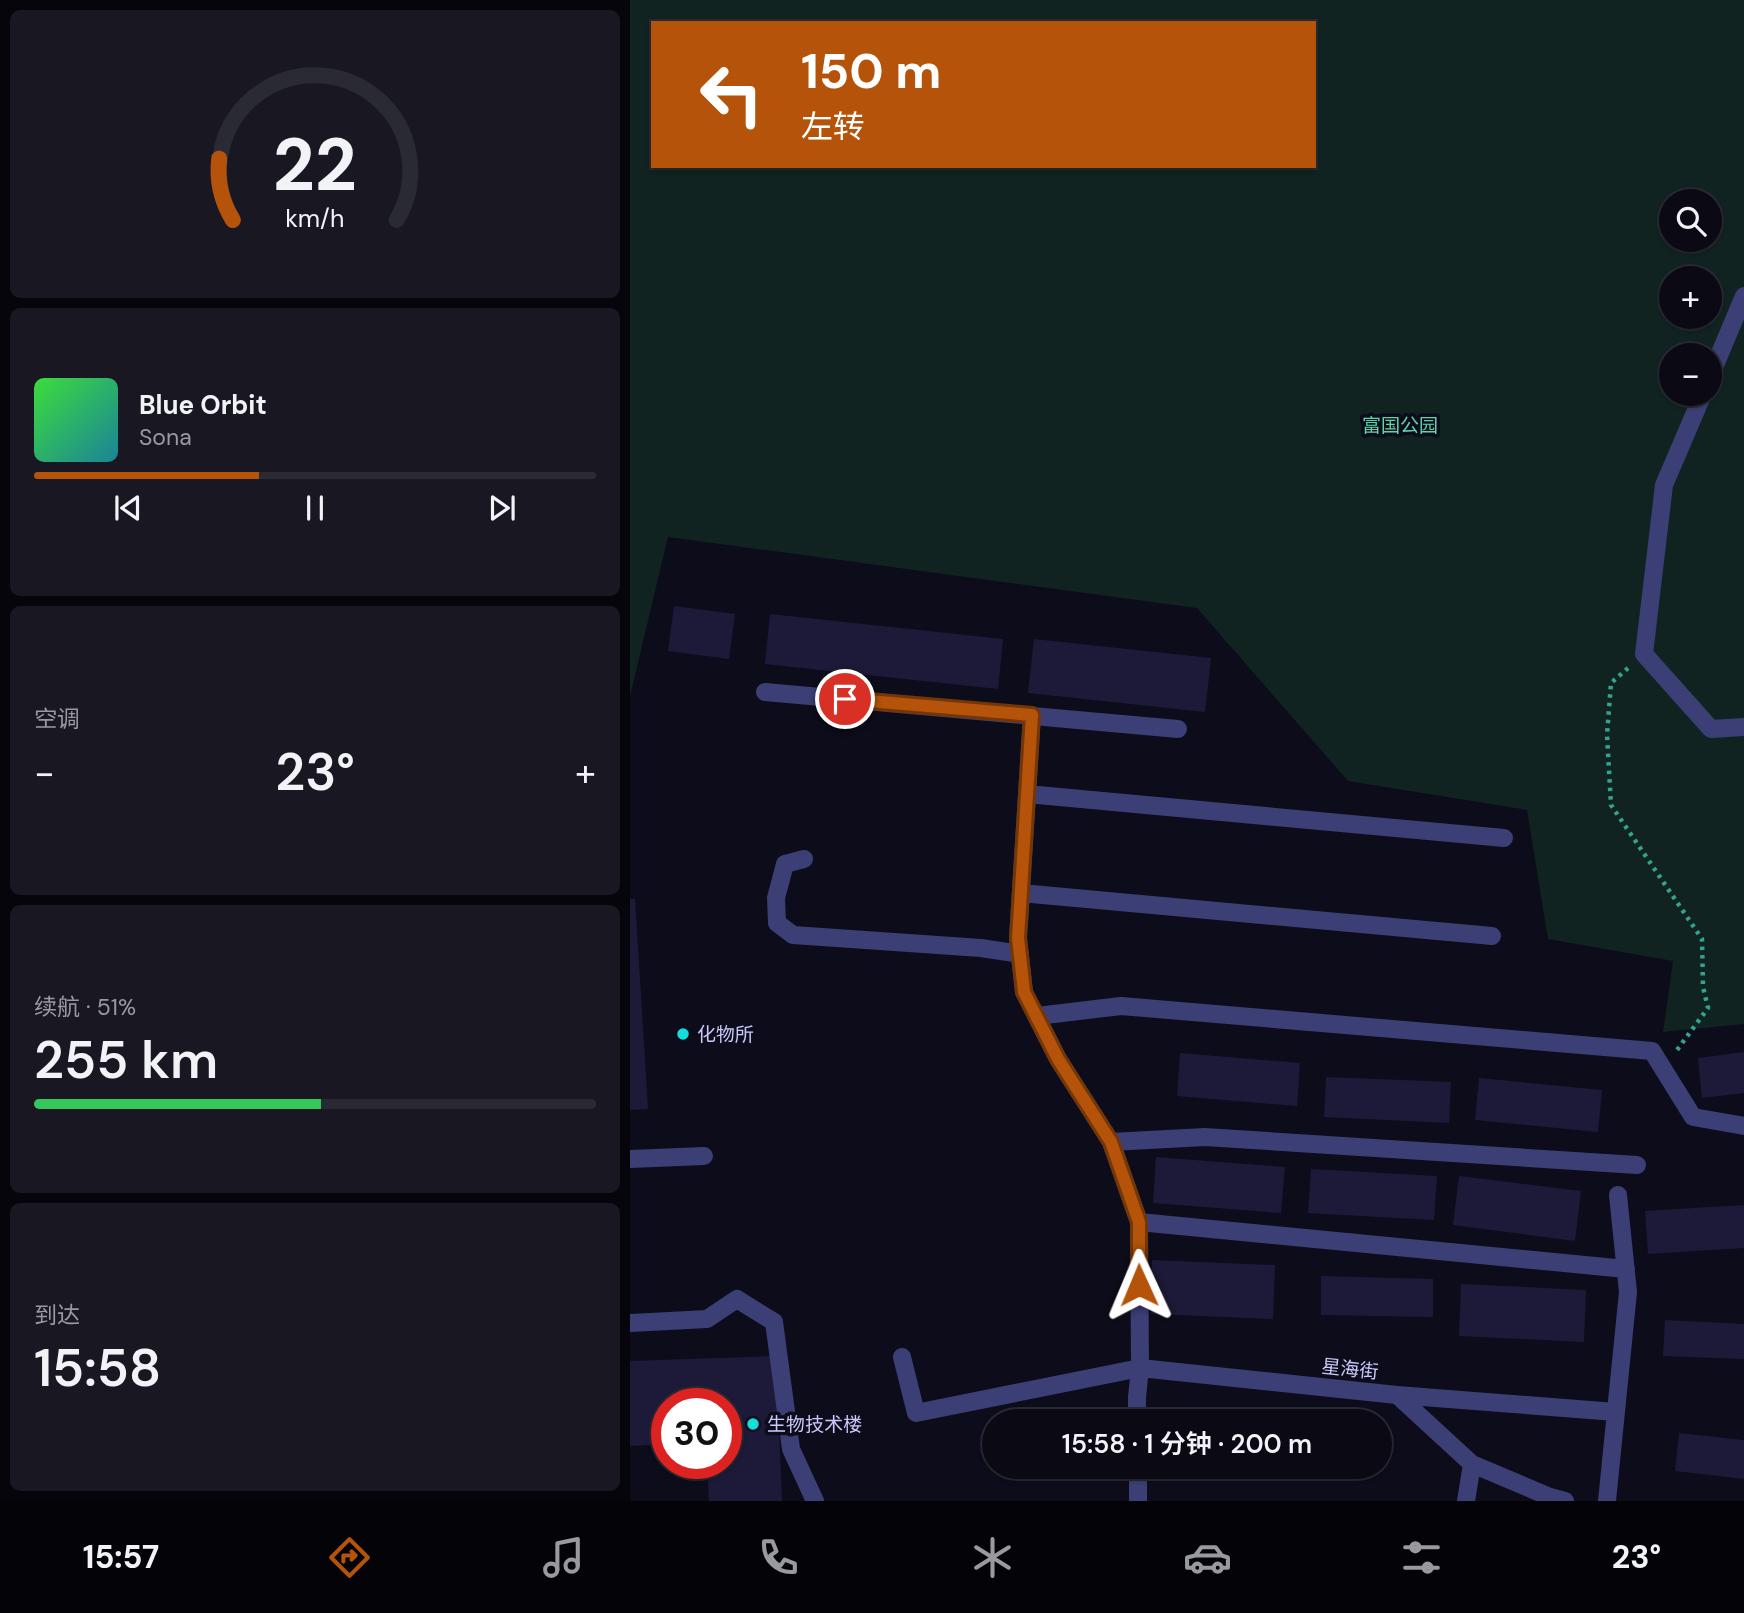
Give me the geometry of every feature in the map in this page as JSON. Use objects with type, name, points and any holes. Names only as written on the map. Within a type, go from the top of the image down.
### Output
[{"type":"street","points":[[1722,348],[1744,296]]},
{"type":"street","points":[[1698,406],[1664,485],[1644,654],[1711,729],[1744,727]]},
{"type":"street","points":[[765,692],[1178,729]]},
{"type":"street","points":[[1032,715],[1018,938],[1024,992],[1058,1059],[1111,1142],[1139,1222],[1138,1409]]},
{"type":"street","points":[[1027,794],[1504,838]]},
{"type":"street","points":[[804,859],[785,864],[776,898],[777,923],[793,935],[981,948],[1020,954]]},
{"type":"street","points":[[1021,893],[1492,936]]},
{"type":"street","points":[[1037,1016],[1121,1006],[1652,1051],[1693,1117],[1744,1126]]},
{"type":"street","points":[[1111,1142],[1206,1137],[1637,1165]]},
{"type":"street","points":[[630,1159],[704,1156]]},
{"type":"street","points":[[1607,1501],[1628,1292],[1618,1195]]},
{"type":"street","points":[[1139,1222],[1626,1269]]},
{"type":"street","points":[[630,1323],[707,1320],[737,1298],[774,1322],[791,1449],[815,1501]]},
{"type":"street","name":"星海街","points":[[902,1357],[916,1413],[1140,1368],[1397,1395],[1472,1464],[1549,1497],[1565,1501]]},
{"type":"street","points":[[1397,1395],[1616,1412]]},
{"type":"street","points":[[1466,1501],[1472,1464]]},
{"type":"street","points":[[1138,1479],[1138,1501]]},
{"type":"path","points":[[1644,654],[1611,683],[1607,735],[1611,805],[1702,939],[1703,987],[1708,1008],[1663,1069]]},
{"type":"green space","name":"富国公园","points":[[630,0],[1744,0],[1744,1024],[1663,1032],[1673,961],[1548,939],[1527,810],[1348,781],[1197,608],[668,537],[630,696]]},
{"type":"building","points":[[674,606],[735,614],[729,659],[668,651]]},
{"type":"building","points":[[770,614],[1003,639],[998,689],[765,664]]},
{"type":"building","points":[[1034,639],[1211,658],[1205,712],[1028,693]]},
{"type":"building","points":[[630,899],[635,899],[648,1109],[630,1110]]},
{"type":"building","points":[[1744,1052],[1744,1093],[1702,1098],[1698,1058]]},
{"type":"building","points":[[1180,1053],[1300,1063],[1297,1106],[1177,1096]]},
{"type":"building","points":[[1326,1077],[1451,1082],[1449,1123],[1324,1117]]},
{"type":"building","points":[[1479,1078],[1602,1090],[1598,1132],[1475,1120]]},
{"type":"building","points":[[1156,1157],[1285,1167],[1281,1213],[1153,1203]]},
{"type":"building","points":[[1311,1169],[1437,1176],[1434,1220],[1308,1213]]},
{"type":"building","points":[[1459,1176],[1581,1191],[1575,1241],[1453,1225]]},
{"type":"building","points":[[1744,1205],[1744,1248],[1648,1254],[1645,1211]]},
{"type":"building","points":[[1152,1260],[1275,1265],[1273,1319],[1151,1314]]},
{"type":"building","points":[[1321,1276],[1433,1279],[1433,1317],[1321,1315]]},
{"type":"building","points":[[1461,1284],[1586,1290],[1584,1342],[1459,1336]]},
{"type":"building","points":[[1665,1320],[1744,1324],[1744,1359],[1663,1356]]},
{"type":"building","name":"生物技术楼","points":[[776,1356],[782,1501],[709,1501],[708,1479],[742,1479],[742,1388],[651,1388],[651,1445],[630,1446],[630,1361]]},
{"type":"building","points":[[1679,1433],[1744,1440],[1744,1479],[1675,1471]]},
{"type":"place","name":"化物所","points":[[683,1034]]},
{"type":"place","name":"生物技术楼","points":[[753,1424]]},
{"type":"route","points":[[845,699],[1032,715],[1018,938],[1024,992],[1058,1059],[1111,1142],[1139,1222],[1139,1285]]}]
